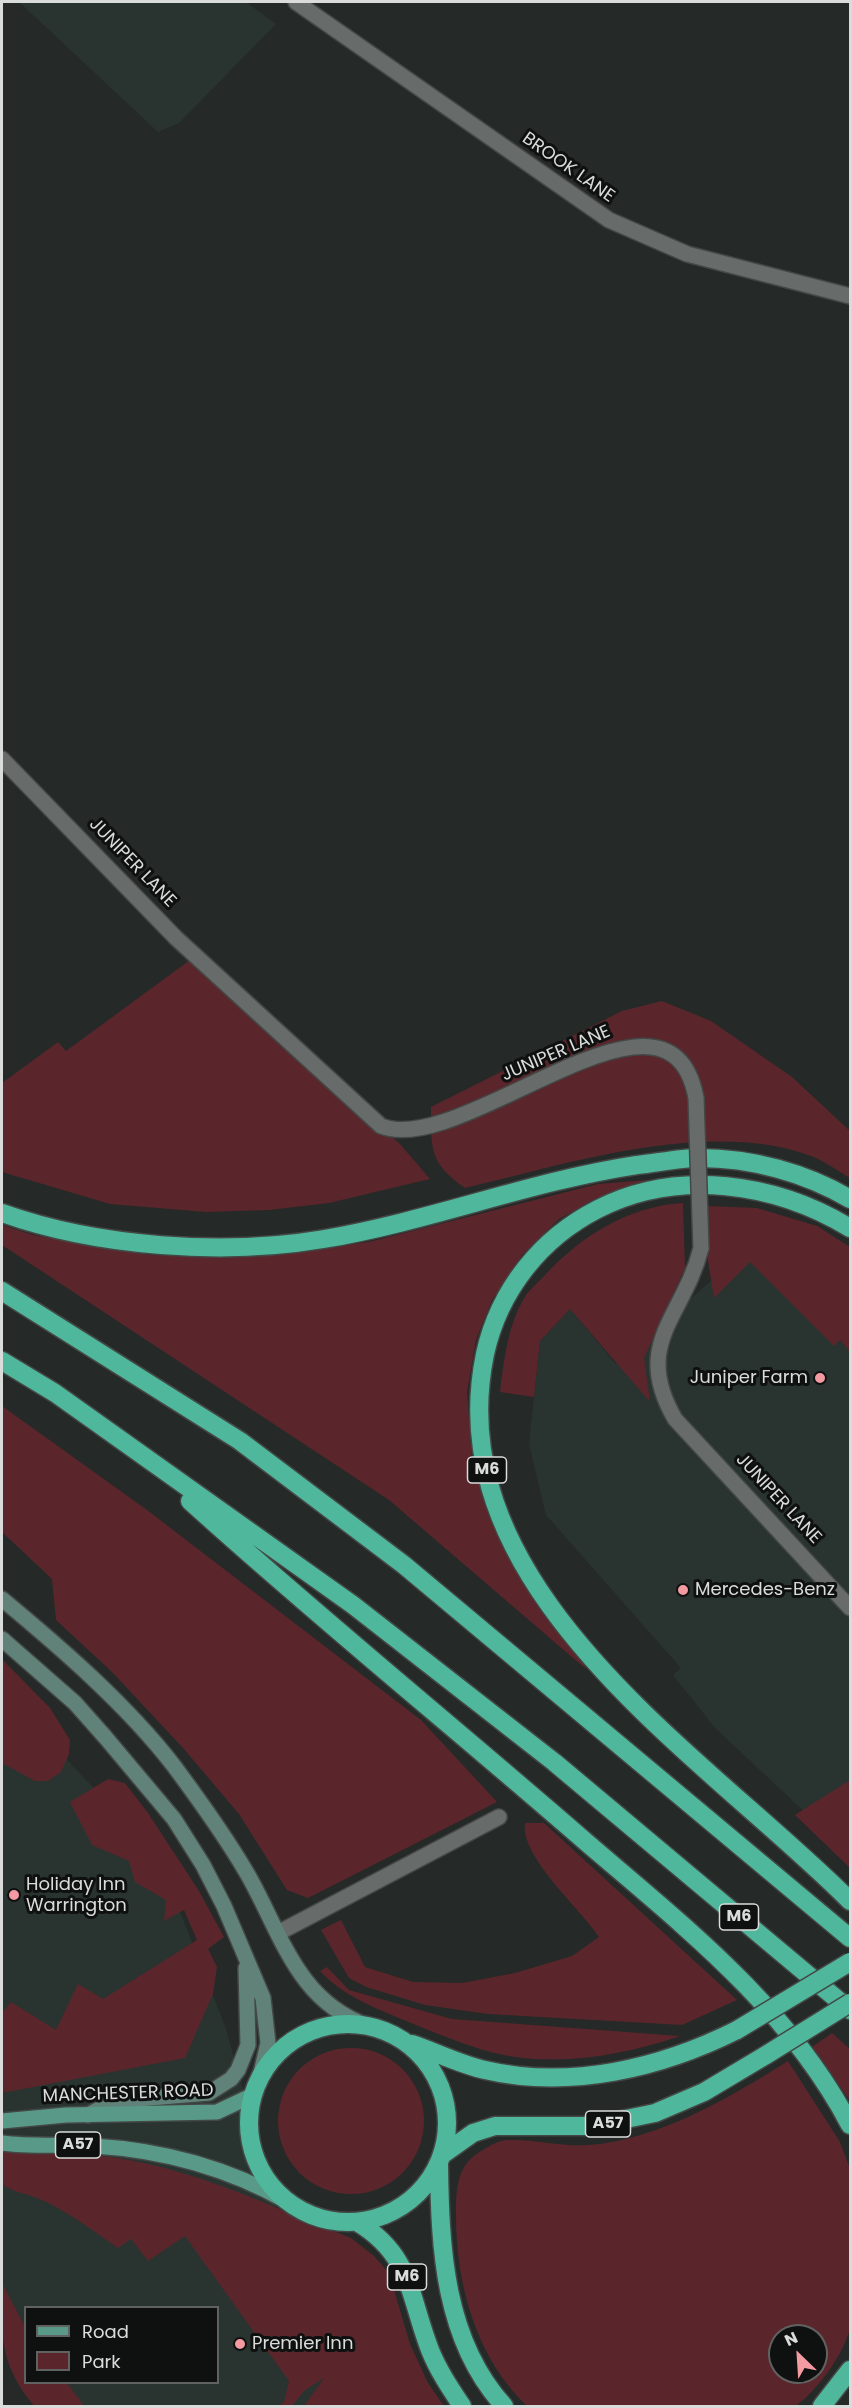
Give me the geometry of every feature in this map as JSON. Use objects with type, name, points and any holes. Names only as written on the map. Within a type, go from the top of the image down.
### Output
[{"type":"highway","points":[[2,1213],[106,1238],[174,1245],[261,1244],[323,1239],[460,1208],[582,1173],[699,1158],[747,1163],[790,1172],[818,1182],[850,1199]]},
{"type":"highway","name":"M6","points":[[850,1228],[797,1201],[727,1186],[700,1184],[669,1187],[606,1205],[582,1217],[544,1246],[510,1290],[488,1341],[482,1372],[479,1411],[483,1455],[493,1494],[526,1567],[549,1605],[579,1643],[632,1700],[850,1900]]},
{"type":"highway","points":[[2,1292],[240,1441],[395,1558],[850,1938]]},
{"type":"highway","name":"M6","points":[[2,1361],[55,1393],[353,1605],[554,1762],[850,2010]]},
{"type":"highway","name":"M6","points":[[130,1447],[291,1593],[453,1726],[729,1966],[806,2052],[850,2125]]},
{"type":"highway","name":"A57","points":[[404,2041],[424,2059],[440,2085],[447,2126],[440,2160],[425,2185],[406,2203],[384,2215],[357,2222],[326,2220],[311,2215],[288,2202],[265,2177],[254,2153],[249,2126],[253,2095],[260,2077],[284,2048],[308,2033],[345,2024],[368,2026],[484,2070],[522,2076],[565,2077],[601,2073],[666,2060],[701,2048],[738,2030],[850,1962]]},
{"type":"highway","name":"A57","points":[[440,2160],[473,2133],[495,2126],[592,2126],[655,2113],[704,2092],[850,2003]]},
{"type":"highway","name":"M6","points":[[440,2160],[439,2233],[454,2314],[480,2374],[504,2406]]},
{"type":"highway","name":"M6","points":[[357,2222],[382,2240],[400,2262],[412,2289],[430,2349],[462,2406]]},
{"type":"highway","points":[[822,2406],[850,2370]]},
{"type":"main road","points":[[2,1599],[45,1635],[96,1683],[172,1764],[221,1832],[302,1977],[320,1998],[345,2018],[368,2026]]},
{"type":"main road","points":[[2,1639],[75,1703],[174,1819],[224,1906],[263,1998],[268,2021],[268,2043],[260,2077]]},
{"type":"main road","points":[[88,2115],[114,2101],[209,2093],[231,2079],[238,2070],[248,2045],[245,1959]]},
{"type":"main road","name":"MANCHESTER ROAD","points":[[2,2121],[88,2115],[217,2112],[253,2095]]},
{"type":"main road","name":"A57","points":[[2,2143],[96,2146],[155,2153],[246,2180],[288,2202]]},
{"type":"street","name":"BROOK LANE","points":[[296,2],[609,220],[687,254],[850,296]]},
{"type":"street","name":"JUNIPER LANE","points":[[2,759],[176,938],[381,1126],[403,1131],[451,1121],[614,1048],[631,1046],[660,1048],[673,1054],[689,1072],[696,1098],[701,1248],[696,1266],[663,1332],[658,1351],[658,1377],[664,1400],[675,1419],[850,1608]]},
{"type":"street","points":[[278,1933],[499,1818]]},
{"type":"shaded area","points":[[19,2],[246,2],[276,24],[179,123],[158,132]]},
{"type":"shaded area","points":[[751,1246],[850,1351],[850,1816],[826,1832],[716,1729],[673,1675],[681,1668],[546,1515],[529,1444],[540,1341],[570,1309],[616,1364]]},
{"type":"shaded area","points":[[2,1691],[158,1856],[225,2026],[325,2377],[304,2406],[34,2406],[2,2340]]},
{"type":"green space","points":[[190,960],[400,1144],[430,1179],[329,1203],[269,1210],[206,1212],[110,1204],[2,1172],[2,1083],[58,1042],[66,1051]]},
{"type":"green space","points":[[662,1001],[711,1021],[792,1077],[850,1131],[850,1178],[811,1156],[771,1145],[728,1142],[683,1143],[592,1157],[465,1188],[444,1171],[434,1154],[431,1107],[622,1011]]},
{"type":"green space","points":[[658,1179],[595,1199],[559,1219],[522,1255],[492,1300],[476,1340],[467,1392],[472,1460],[490,1519],[587,1670],[389,1500],[2,1245],[2,1225],[33,1235],[149,1255],[253,1257],[369,1242],[598,1184]]},
{"type":"green space","points":[[683,1203],[685,1268],[644,1358],[650,1402],[570,1309],[540,1341],[534,1397],[500,1392],[511,1330],[520,1306],[530,1290],[574,1248],[607,1226],[644,1210]]},
{"type":"green space","points":[[707,1206],[757,1208],[817,1226],[850,1247],[850,1352],[840,1340],[834,1346],[750,1262],[714,1298],[708,1261]]},
{"type":"green space","points":[[2,1406],[147,1510],[421,1720],[497,1802],[308,1898],[287,1890],[239,1814],[183,1748],[112,1672],[56,1620],[52,1579],[2,1532]]},
{"type":"green space","points":[[2,1659],[50,1708],[70,1740],[69,1754],[61,1772],[48,1781],[35,1781],[2,1763]]},
{"type":"green space","points":[[108,1779],[125,1783],[148,1813],[199,1891],[224,1937],[208,1949],[217,1967],[213,1994],[185,2058],[2,2093],[2,2013],[11,2002],[56,2030],[78,1984],[103,1999],[197,1940],[184,1910],[164,1921],[166,1900],[135,1882],[129,1861],[92,1845],[70,1802]]},
{"type":"green space","points":[[850,1780],[850,1868],[795,1815]]},
{"type":"green space","points":[[525,1823],[544,1823],[737,2000],[682,2025],[488,2014],[425,2005],[366,1987],[349,1978],[321,1930],[341,1920],[365,1967],[413,1982],[462,1983],[515,1973],[572,1956],[599,1937],[541,1867],[526,1837]]},
{"type":"green space","points":[[327,1967],[349,1990],[452,2019],[680,2036],[632,2050],[583,2058],[532,2059],[508,2056],[454,2040],[349,1995],[320,1971]]},
{"type":"green space","points":[[832,2033],[850,2049],[850,2101],[812,2047]]},
{"type":"green space","points":[[351,2048],[379,2053],[403,2069],[419,2093],[424,2121],[419,2149],[403,2173],[379,2189],[351,2194],[323,2189],[299,2173],[283,2149],[278,2121],[283,2093],[299,2069],[323,2053]]},
{"type":"green space","points":[[788,2061],[840,2142],[850,2169],[850,2329],[829,2371],[828,2324],[768,2324],[768,2384],[818,2384],[796,2406],[527,2406],[494,2366],[472,2318],[465,2293],[457,2242],[456,2206],[459,2178],[467,2162],[485,2148],[505,2140],[589,2145],[641,2135],[693,2115]]},
{"type":"green space","points":[[16,2150],[98,2155],[159,2167],[223,2186],[351,2238],[374,2256],[389,2273],[410,2344],[428,2383],[444,2406],[304,2406],[324,2378],[304,2391],[292,2406],[278,2406],[284,2402],[289,2381],[185,2236],[148,2261],[131,2239],[118,2248],[58,2208],[2,2184],[2,2152]]},
{"type":"green space","points":[[2,2283],[24,2325],[24,2384],[68,2384],[84,2406],[34,2406],[23,2391],[9,2363],[2,2320]]},
{"type":"place","name":"Juniper Farm","points":[[820,1378]]},
{"type":"place","name":"Mercedes-Benz","points":[[683,1590]]},
{"type":"place","name":"Holiday Inn Warrington","points":[[14,1895]]},
{"type":"place","name":"Premier Inn","points":[[240,2344]]}]
